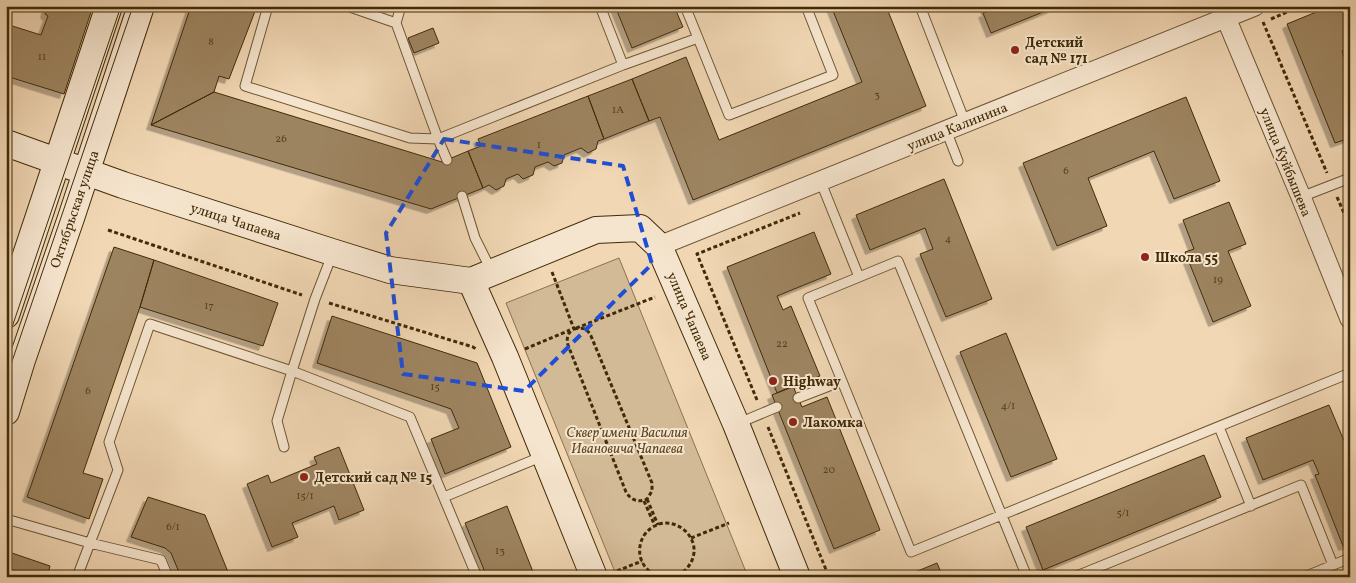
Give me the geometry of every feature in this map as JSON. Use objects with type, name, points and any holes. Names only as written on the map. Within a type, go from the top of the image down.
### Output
[{"type":"street","points":[[6,315],[109,6]]},
{"type":"street","name":"Октябрьская улица","points":[[6,412],[141,6]]},
{"type":"street","name":"улица Калинина","points":[[659,246],[946,130],[1223,12],[1255,6]]},
{"type":"street","name":"улица Куйбышева","points":[[1223,12],[1350,319]]},
{"type":"street","name":"улица Чапаева","points":[[6,144],[86,172],[390,270],[482,277],[596,230],[640,228],[659,246],[736,424],[797,577]]},
{"type":"street","points":[[482,277],[505,357],[544,456],[602,575]]},
{"type":"lane","points":[[268,6],[245,86],[410,138],[438,140],[623,65],[698,38]]},
{"type":"lane","points":[[347,6],[396,22]]},
{"type":"lane","points":[[401,6],[396,22],[438,140],[447,160]]},
{"type":"lane","points":[[600,6],[623,65]]},
{"type":"lane","points":[[685,6],[729,115],[833,75],[806,6]]},
{"type":"lane","points":[[920,6],[965,122]]},
{"type":"lane","points":[[946,130],[958,162]]},
{"type":"lane","points":[[1301,197],[1350,178]]},
{"type":"lane","points":[[820,180],[859,277]]},
{"type":"lane","points":[[462,196],[475,238],[482,277]]},
{"type":"lane","points":[[284,447],[277,421],[315,299],[332,252]]},
{"type":"lane","points":[[1027,577],[1002,515],[898,261],[808,298],[911,552],[1002,515],[1219,428],[1350,374]]},
{"type":"lane","points":[[77,577],[118,470],[110,442],[150,324],[292,371],[410,417],[477,577]]},
{"type":"lane","points":[[798,398],[842,381]]},
{"type":"lane","points":[[736,424],[777,407]]},
{"type":"lane","points":[[1219,428],[1251,506]]},
{"type":"lane","points":[[444,497],[544,456]]},
{"type":"lane","points":[[1074,577],[1301,485],[1333,565]]},
{"type":"lane","points":[[6,519],[90,543],[160,560],[168,577]]},
{"type":"lane","points":[[1304,577],[1350,558]]},
{"type":"path","points":[[1301,6],[1263,22],[1350,227]]},
{"type":"path","points":[[552,271],[574,329]]},
{"type":"path","points":[[519,351],[640,304]]},
{"type":"path","points":[[582,328],[588,331],[591,336],[652,483],[652,491],[645,500],[636,501],[626,492],[567,342],[570,331],[574,329],[582,328]]},
{"type":"path","points":[[645,500],[656,525]]},
{"type":"path","points":[[660,577],[646,569],[640,554],[641,542],[649,530],[656,525],[667,523],[683,528],[694,543],[693,558],[690,565],[681,574],[682,577]]},
{"type":"path","points":[[691,538],[728,523]]},
{"type":"path","points":[[602,575],[642,561]]},
{"type":"highlighted area","points":[[444,139],[623,166],[652,264],[524,391],[403,374],[386,233]]},
{"type":"green space","name":"Сквер имени Василия Ивановича Чапаева","points":[[619,258],[748,577],[617,577],[506,303]]},
{"type":"building","points":[[47,6],[93,6],[64,94],[6,76],[6,24],[41,35],[48,16],[45,14]]},
{"type":"building","points":[[191,6],[257,6],[229,79],[219,76],[214,92],[151,125]]},
{"type":"building","points":[[615,6],[674,6],[683,27],[632,48]]},
{"type":"building","points":[[831,6],[886,6],[926,106],[693,200],[660,117],[649,121],[632,79],[686,57],[719,140],[862,82]]},
{"type":"building","points":[[984,6],[1052,6],[1053,8],[991,33],[983,13],[987,12]]},
{"type":"building","points":[[1331,6],[1350,6],[1350,48],[1342,51],[1347,65],[1350,64],[1350,138],[1335,143],[1287,24]]},
{"type":"building","points":[[433,28],[439,43],[414,53],[408,38]]},
{"type":"building","points":[[632,79],[649,121],[604,139],[588,96]]},
{"type":"building","points":[[214,92],[442,162],[468,151],[483,188],[431,209],[151,125]]},
{"type":"building","points":[[588,96],[604,139],[598,141],[596,149],[588,153],[581,148],[564,155],[562,163],[554,166],[548,162],[535,167],[533,175],[523,179],[518,174],[506,179],[504,186],[496,190],[489,185],[483,188],[468,151],[481,146],[478,139]]},
{"type":"building","points":[[1186,97],[1220,181],[1174,199],[1154,151],[1088,178],[1107,226],[1057,246],[1023,163]]},
{"type":"building","points":[[944,179],[992,299],[946,317],[920,254],[933,249],[925,228],[870,250],[856,215]]},
{"type":"building","points":[[1229,202],[1246,244],[1228,251],[1251,306],[1213,322],[1185,252],[1194,249],[1183,220]]},
{"type":"building","points":[[814,232],[831,274],[777,296],[783,310],[791,306],[820,376],[777,393],[727,267]]},
{"type":"building","points":[[114,247],[154,260],[140,307],[83,473],[103,479],[89,519],[27,497]]},
{"type":"building","points":[[154,260],[278,303],[263,346],[140,307]]},
{"type":"building","points":[[332,316],[477,363],[511,447],[445,474],[431,439],[459,428],[451,409],[317,363]]},
{"type":"building","points":[[1006,333],[1057,459],[1011,477],[960,352]]},
{"type":"building","points":[[793,386],[802,407],[827,397],[880,530],[834,549],[772,395]]},
{"type":"building","points":[[1329,405],[1350,455],[1350,544],[1343,546],[1315,475],[1319,474],[1313,460],[1263,480],[1246,438]]},
{"type":"building","points":[[339,447],[364,510],[339,520],[334,506],[292,523],[298,537],[272,547],[247,484],[268,475],[271,483],[317,464],[314,457]]},
{"type":"building","points":[[1204,455],[1221,497],[1043,570],[1026,527]]},
{"type":"building","points":[[148,497],[205,515],[230,577],[181,577],[171,553],[165,548],[131,537]]},
{"type":"building","points":[[507,506],[535,577],[487,577],[465,523]]},
{"type":"building","points":[[9,552],[50,566],[47,577],[6,577],[6,560]]},
{"type":"building","points":[[937,563],[943,577],[903,577]]},
{"type":"tram line","points":[[6,345],[121,6]]},
{"type":"tram line","points":[[6,379],[133,6]]},
{"type":"place","name":"Детский сад № 171","points":[[1015,50]]},
{"type":"place","name":"Школа 55","points":[[1145,257]]},
{"type":"place","name":"Highway","points":[[773,381]]},
{"type":"place","name":"Лакомка","points":[[793,422]]},
{"type":"place","name":"Детский сад № 15","points":[[304,477]]}]
